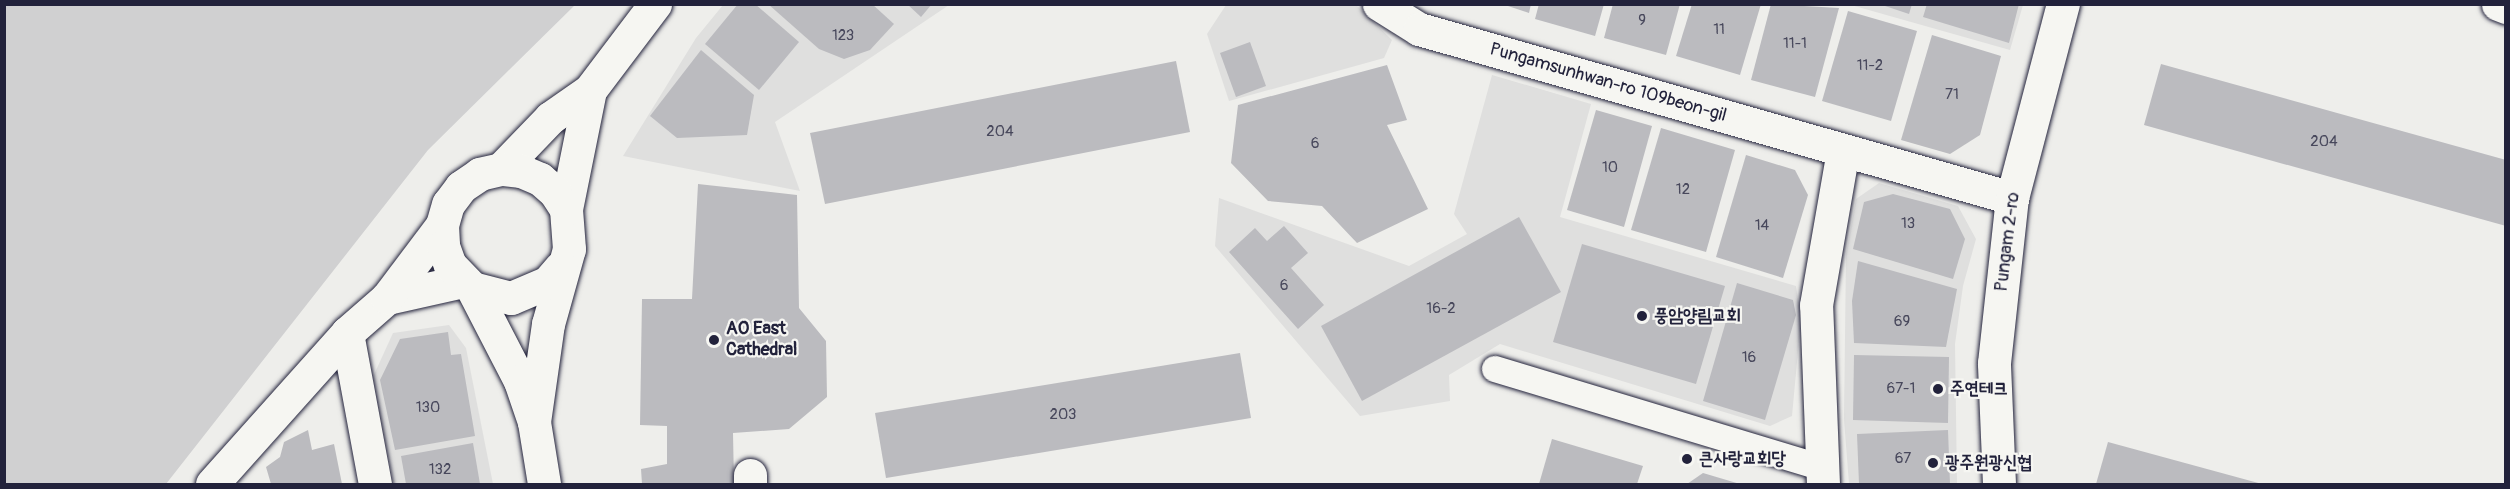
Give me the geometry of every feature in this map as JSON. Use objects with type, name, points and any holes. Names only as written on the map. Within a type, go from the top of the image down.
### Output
[{"type":"street","points":[[501,169],[550,118],[590,90],[655,4]]},
{"type":"street","name":"Pungamsunhwan-ro 109beon-gil","points":[[1379,4],[1419,29],[2012,198]]},
{"type":"street","name":"Pungam 2-ro","points":[[1999,484],[1994,363],[2012,198],[2063,4]]},
{"type":"street","points":[[2498,4],[2505,7]]},
{"type":"street","points":[[534,422],[561,267],[569,239],[566,209],[590,90]]},
{"type":"street","points":[[1823,476],[1816,305],[1843,150]]},
{"type":"street","points":[[212,484],[347,333],[387,298],[442,225],[448,204],[461,187],[480,174],[501,169],[521,171],[540,179],[555,192],[566,209]]},
{"type":"street","points":[[442,225],[446,256],[467,285],[520,381],[534,422],[544,484]]},
{"type":"street","points":[[387,298],[467,285],[511,298],[547,283],[561,267]]},
{"type":"street","points":[[347,333],[375,484]]},
{"type":"lane","points":[[1495,369],[1823,476]]},
{"type":"shaded area","points":[[1355,4],[1392,40],[1384,58],[1229,101],[1207,34],[1226,5]]},
{"type":"shaded area","points":[[4,5],[575,5],[428,150],[166,484],[5,484]]},
{"type":"shaded area","points":[[723,5],[949,5],[775,122],[800,191],[623,156],[696,38]]},
{"type":"shaded area","points":[[1851,5],[2023,5],[2010,50]]},
{"type":"shaded area","points":[[1492,75],[1591,104],[1560,217],[1796,286],[1801,319],[1792,416],[1770,426],[1500,344],[1449,375],[1450,401],[1360,416],[1215,246],[1219,198],[1409,266],[1467,234],[1454,214]]},
{"type":"shaded area","points":[[1879,183],[1958,206],[1976,239],[1963,286],[1955,344],[1957,484],[1849,484],[1844,419],[1846,254],[1856,199]]},
{"type":"shaded area","points":[[449,325],[466,348],[493,484],[394,484],[372,379],[393,333]]},
{"type":"building","points":[[738,4],[755,4],[799,42],[759,90],[705,44]]},
{"type":"building","points":[[768,4],[872,4],[894,24],[870,50],[844,59],[819,49]]},
{"type":"building","points":[[907,4],[932,4],[921,17]]},
{"type":"building","points":[[1502,4],[1531,4],[1529,13]]},
{"type":"building","points":[[1539,4],[1604,4],[1595,36],[1535,19]]},
{"type":"building","points":[[1613,4],[1680,4],[1666,55],[1604,38]]},
{"type":"building","points":[[1692,4],[1761,4],[1740,75],[1676,56]]},
{"type":"building","points":[[1771,4],[1839,8],[1815,97],[1751,80]]},
{"type":"building","points":[[1879,4],[1912,4],[1909,14]]},
{"type":"building","points":[[1927,4],[2019,4],[2009,43],[1923,17]]},
{"type":"building","points":[[1848,11],[1917,31],[1891,121],[1822,101]]},
{"type":"building","points":[[1932,35],[2001,56],[1980,135],[1950,154],[1901,140]]},
{"type":"building","points":[[1250,42],[1266,86],[1236,97],[1220,53]]},
{"type":"building","points":[[701,50],[754,95],[747,135],[677,138],[650,116]]},
{"type":"building","points":[[1176,61],[1190,132],[825,204],[810,133]]},
{"type":"building","points":[[2161,64],[2506,160],[2506,226],[2144,125]]},
{"type":"building","points":[[1387,65],[1407,120],[1387,125],[1428,209],[1357,243],[1322,206],[1268,201],[1231,163],[1238,105]]},
{"type":"building","points":[[1596,110],[1652,126],[1624,227],[1567,210]]},
{"type":"building","points":[[1661,128],[1735,150],[1706,252],[1631,230]]},
{"type":"building","points":[[1746,155],[1795,170],[1808,195],[1783,278],[1716,257]]},
{"type":"building","points":[[698,184],[797,195],[799,308],[826,341],[827,397],[789,429],[733,433],[734,484],[642,484],[641,469],[667,464],[667,426],[640,425],[642,299],[692,299]]},
{"type":"building","points":[[1893,194],[1950,209],[1965,239],[1953,279],[1853,249],[1864,202]]},
{"type":"building","points":[[1519,217],[1561,292],[1362,401],[1321,326]]},
{"type":"building","points":[[1284,226],[1308,253],[1291,268],[1324,305],[1298,329],[1229,252],[1255,228],[1267,241]]},
{"type":"building","points":[[1582,244],[1725,286],[1696,384],[1553,342]]},
{"type":"building","points":[[1858,261],[1957,289],[1946,347],[1854,343],[1852,301]]},
{"type":"building","points":[[1737,283],[1793,300],[1796,315],[1765,420],[1703,401]]},
{"type":"building","points":[[448,332],[451,355],[461,354],[475,436],[395,450],[380,380],[400,339]]},
{"type":"building","points":[[1240,353],[1251,418],[886,478],[875,413]]},
{"type":"building","points":[[1854,355],[1949,357],[1948,423],[1853,420]]},
{"type":"building","points":[[308,430],[312,450],[334,444],[342,484],[271,484],[266,467],[280,457],[284,442]]},
{"type":"building","points":[[1948,430],[1950,484],[1859,484],[1857,434]]},
{"type":"building","points":[[1552,439],[1643,466],[1637,484],[1539,484]]},
{"type":"building","points":[[2108,442],[2262,484],[2096,484]]},
{"type":"building","points":[[473,443],[480,484],[406,484],[401,456]]},
{"type":"building","points":[[1703,473],[1740,484],[1687,484]]},
{"type":"place","name":"풍암양림교회","points":[[1642,316]]},
{"type":"place","name":"AO East Cathedral","points":[[714,340]]},
{"type":"place","name":"주연테크","points":[[1938,389]]},
{"type":"place","name":"큰사랑교회당","points":[[1687,459]]},
{"type":"place","name":"광주원광신협","points":[[1933,463]]}]
